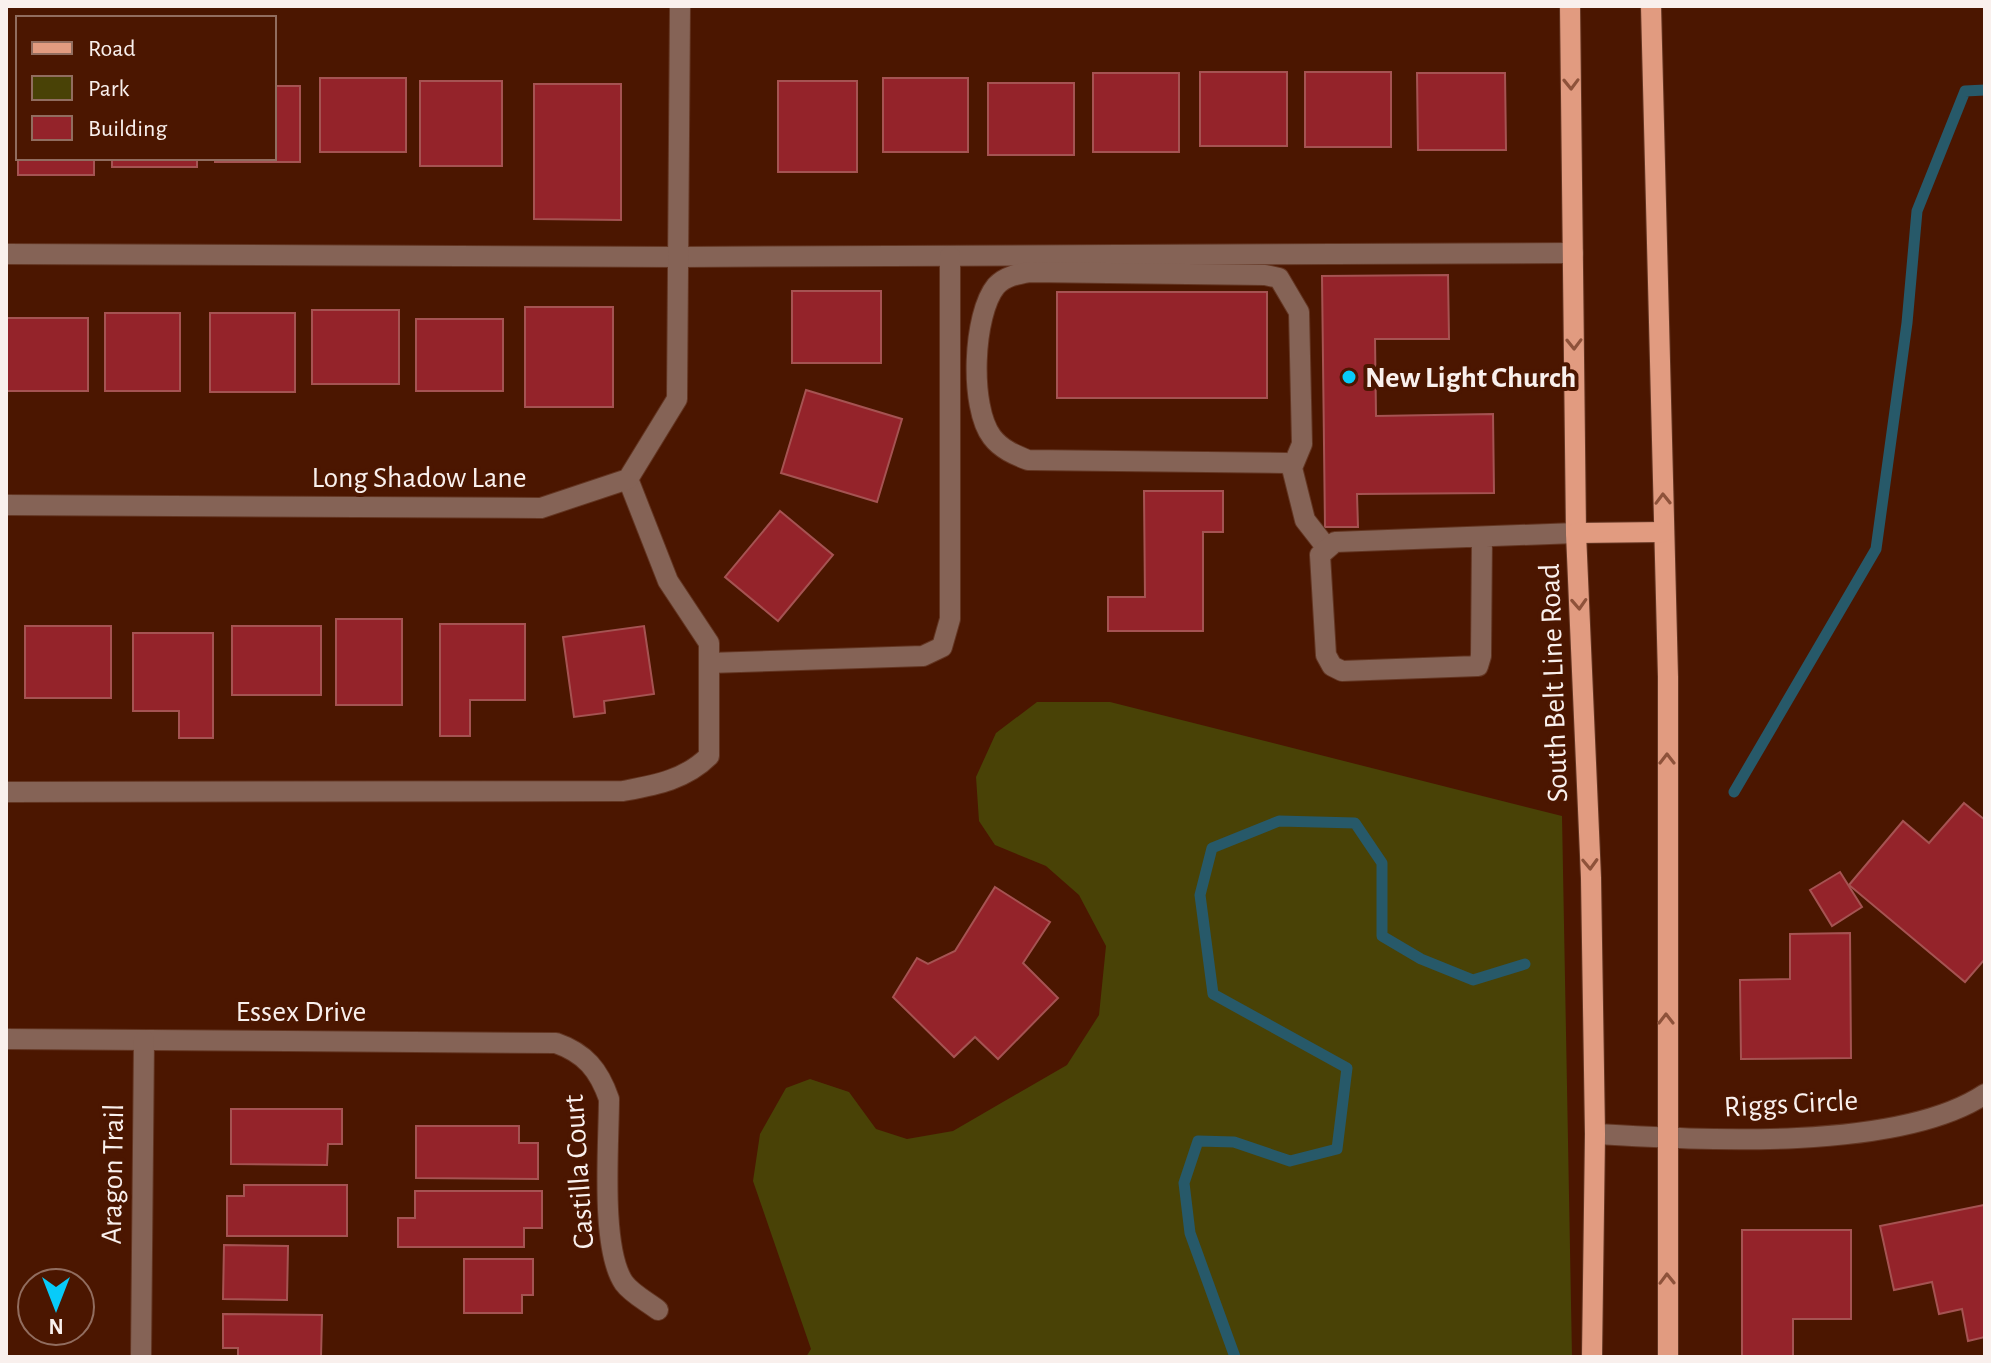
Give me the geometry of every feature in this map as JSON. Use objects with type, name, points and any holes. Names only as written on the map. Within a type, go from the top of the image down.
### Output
[{"type":"main road","name":"South Belt Line Road","points":[[1570,6],[1576,533],[1591,878],[1595,1134],[1592,1357]]},
{"type":"main road","points":[[1651,6],[1668,677],[1665,1138],[1668,1357]]},
{"type":"main road","points":[[1576,533],[1664,532]]},
{"type":"street","points":[[6,792],[607,791],[654,786],[693,772],[709,756],[709,643],[668,581],[628,479],[677,399],[680,6]]},
{"type":"street","points":[[6,254],[678,257],[1573,253]]},
{"type":"street","points":[[709,663],[923,656],[942,647],[950,619],[950,256]]},
{"type":"street","points":[[1292,468],[1302,444],[1299,312],[1279,278],[1030,272],[1013,275],[998,284],[985,303],[978,327],[979,404],[992,437],[1010,453],[1028,460],[1286,463],[1292,468],[1305,520],[1326,547]]},
{"type":"street","name":"Long Shadow Lane","points":[[6,505],[541,508],[628,479]]},
{"type":"street","points":[[1482,537],[1481,656],[1478,666],[1342,671],[1332,666],[1326,655],[1320,555],[1335,542],[1576,533]]},
{"type":"street","name":"Essex Drive","points":[[6,1039],[556,1043],[576,1050],[590,1062]]},
{"type":"street","name":"Aragon Trail","points":[[141,1357],[144,1040]]},
{"type":"street","name":"Castilla Court","points":[[590,1062],[602,1079],[609,1099],[610,1236],[614,1265],[626,1286],[658,1310]]},
{"type":"street","name":"Riggs Circle","points":[[1595,1134],[1665,1138],[1804,1138],[1901,1125],[1962,1109],[1985,1094]]},
{"type":"green space","points":[[1037,702],[1110,702],[1562,816],[1572,1357],[806,1357],[811,1349],[753,1181],[760,1134],[786,1088],[810,1079],[849,1092],[876,1129],[907,1139],[953,1131],[1067,1065],[1099,1015],[1106,946],[1079,895],[1046,866],[995,845],[979,821],[976,777],[996,733]]},
{"type":"building","points":[[1200,72],[1287,72],[1287,146],[1200,146]]},
{"type":"building","points":[[1305,72],[1391,72],[1391,147],[1305,147]]},
{"type":"building","points":[[1093,73],[1179,73],[1179,152],[1093,152]]},
{"type":"building","points":[[1417,73],[1505,73],[1506,150],[1418,150]]},
{"type":"building","points":[[320,78],[406,78],[406,152],[320,152]]},
{"type":"building","points":[[883,78],[968,78],[968,152],[883,152]]},
{"type":"building","points":[[420,81],[502,81],[502,166],[420,166]]},
{"type":"building","points":[[778,81],[857,81],[857,172],[778,172]]},
{"type":"building","points":[[988,83],[1074,83],[1074,155],[988,155]]},
{"type":"building","points":[[534,84],[621,84],[621,220],[534,219]]},
{"type":"building","points":[[276,86],[300,86],[300,162],[215,162],[276,160]]},
{"type":"building","points":[[18,160],[94,160],[94,175],[18,175]]},
{"type":"building","points":[[112,160],[197,160],[197,167],[112,167]]},
{"type":"building","name":"New Light Church","points":[[1448,275],[1449,339],[1375,339],[1376,416],[1493,414],[1494,493],[1357,494],[1358,527],[1325,527],[1322,276]]},
{"type":"building","points":[[792,291],[881,291],[881,363],[792,363]]},
{"type":"building","points":[[1057,292],[1267,292],[1267,398],[1057,398]]},
{"type":"building","points":[[525,307],[613,307],[613,407],[525,407]]},
{"type":"building","points":[[312,310],[399,310],[399,384],[312,384]]},
{"type":"building","points":[[105,313],[180,313],[180,391],[105,391]]},
{"type":"building","points":[[210,313],[295,313],[295,392],[210,392]]},
{"type":"building","points":[[6,318],[88,318],[88,391],[6,391]]},
{"type":"building","points":[[416,319],[503,319],[503,391],[416,391]]},
{"type":"building","points":[[806,390],[902,419],[877,502],[781,473]]},
{"type":"building","points":[[1144,491],[1223,491],[1223,532],[1203,532],[1203,631],[1108,631],[1108,597],[1145,597]]},
{"type":"building","points":[[780,511],[833,555],[778,621],[725,577]]},
{"type":"building","points":[[336,619],[402,619],[402,705],[336,705]]},
{"type":"building","points":[[440,624],[525,624],[525,700],[470,700],[470,736],[440,736]]},
{"type":"building","points":[[25,626],[111,626],[111,698],[25,698]]},
{"type":"building","points":[[232,626],[321,626],[321,695],[232,695]]},
{"type":"building","points":[[644,626],[654,694],[604,701],[605,713],[574,717],[563,637]]},
{"type":"building","points":[[133,633],[213,633],[213,738],[179,738],[179,711],[133,711]]},
{"type":"building","points":[[1964,803],[1985,820],[1985,959],[1965,982],[1849,885],[1903,821],[1929,843]]},
{"type":"building","points":[[1840,872],[1862,907],[1832,926],[1810,890]]},
{"type":"building","points":[[995,887],[1050,922],[1023,963],[1058,998],[998,1059],[975,1037],[954,1057],[893,997],[917,958],[928,964],[955,951]]},
{"type":"building","points":[[1850,933],[1851,1058],[1741,1059],[1740,980],[1790,979],[1790,934]]},
{"type":"building","points":[[231,1109],[342,1109],[342,1144],[328,1144],[327,1165],[231,1164]]},
{"type":"building","points":[[416,1126],[519,1126],[519,1143],[538,1143],[538,1179],[416,1178]]},
{"type":"building","points":[[244,1185],[347,1185],[347,1236],[227,1236],[227,1196],[244,1196]]},
{"type":"building","points":[[415,1191],[542,1191],[542,1228],[524,1228],[524,1247],[398,1247],[398,1218],[415,1218]]},
{"type":"building","points":[[1984,1205],[1985,1337],[1968,1341],[1962,1309],[1939,1314],[1932,1282],[1894,1290],[1880,1226]]},
{"type":"building","points":[[1742,1230],[1851,1230],[1851,1319],[1793,1319],[1793,1357],[1742,1357]]},
{"type":"building","points":[[224,1245],[288,1246],[287,1300],[223,1299]]},
{"type":"building","points":[[464,1259],[533,1259],[533,1295],[522,1295],[522,1313],[464,1313]]},
{"type":"building","points":[[223,1314],[322,1315],[321,1357],[238,1357],[238,1348],[223,1348]]},
{"type":"waterway","points":[[1734,792],[1876,549],[1907,323],[1917,211],[1965,91],[1985,90]]},
{"type":"waterway","points":[[1235,1357],[1190,1233],[1184,1183],[1198,1141],[1234,1142],[1290,1161],[1337,1149],[1347,1068],[1213,994],[1200,895],[1212,848],[1279,821],[1355,823],[1382,863],[1382,936],[1421,959],[1473,980],[1525,964]]},
{"type":"place","name":"New Light Church","points":[[1349,377]]}]
